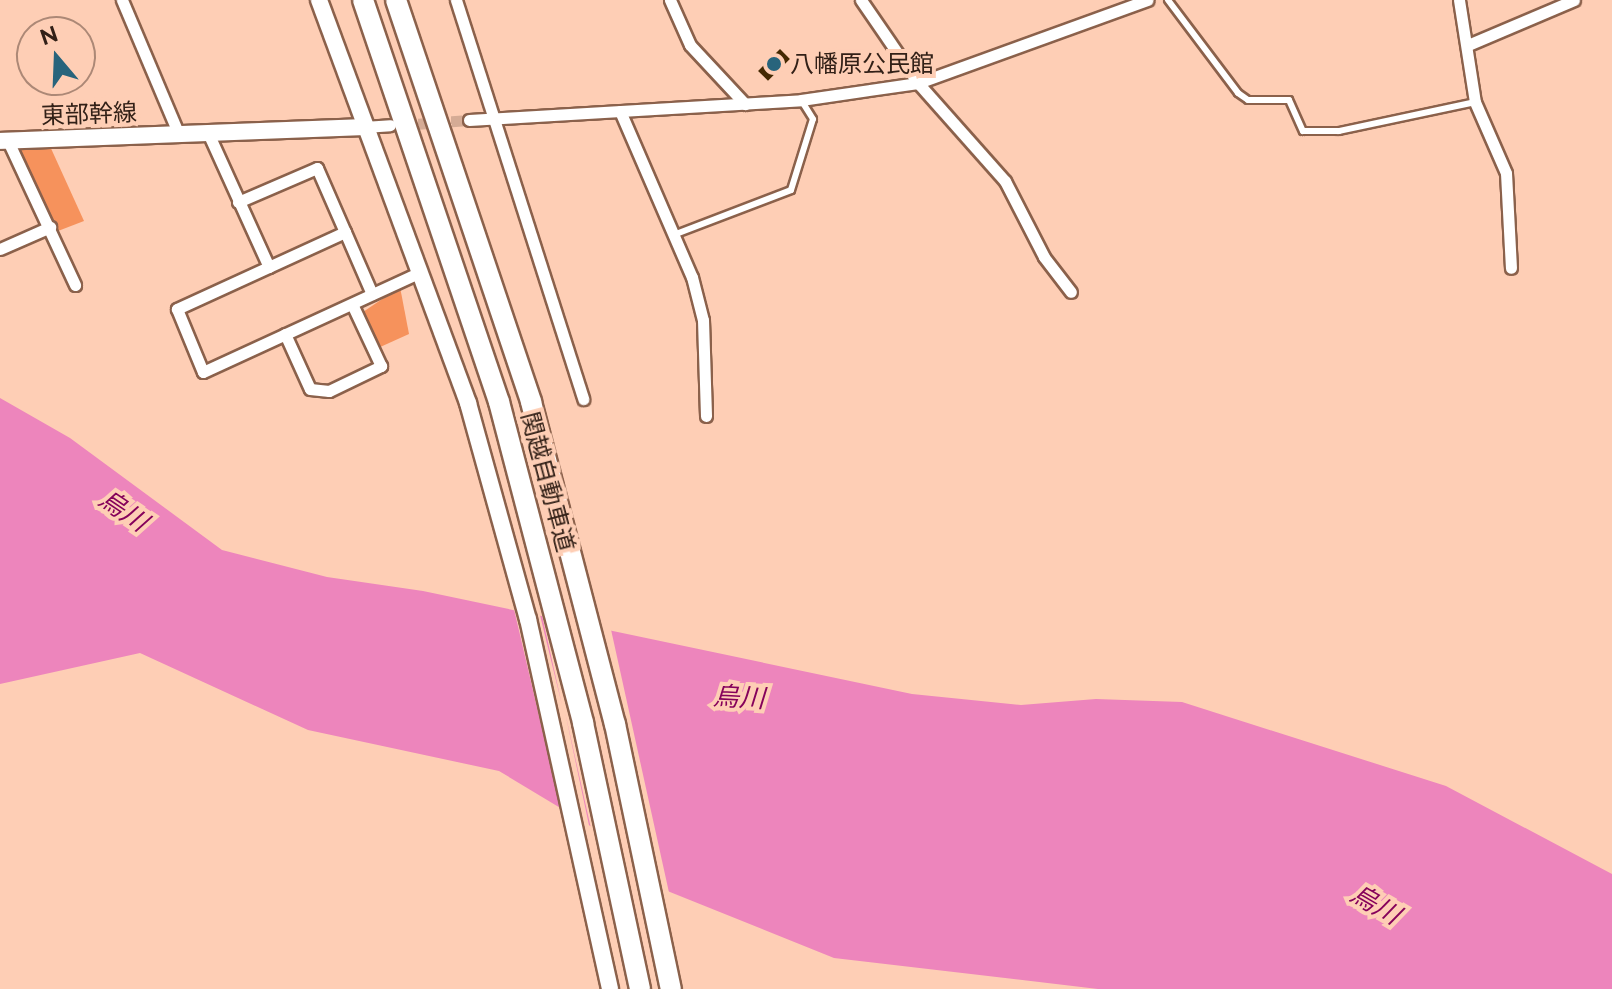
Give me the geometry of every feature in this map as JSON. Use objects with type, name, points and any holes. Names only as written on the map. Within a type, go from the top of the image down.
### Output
[{"type":"highway","name":"関越自動車道","points":[[363,0],[499,402],[583,723],[640,989]]},
{"type":"highway","name":"関越自動車道","points":[[396,0],[531,402],[615,724],[671,989]]},
{"type":"street","points":[[122,0],[179,135]]},
{"type":"street","points":[[319,0],[416,274],[468,403],[528,619],[610,989]]},
{"type":"street","points":[[456,0],[497,120],[583,399]]},
{"type":"street","points":[[670,0],[690,45],[745,104]]},
{"type":"street","points":[[861,0],[918,83],[1005,181],[1044,257],[1071,292]]},
{"type":"street","points":[[469,120],[801,100],[918,83],[1147,0]]},
{"type":"street","points":[[1459,0],[1475,102],[1506,173],[1511,268]]},
{"type":"street","points":[[1468,45],[1574,0]]},
{"type":"street","points":[[620,111],[676,234],[703,320],[706,416]]},
{"type":"street","points":[[364,127],[390,125]]},
{"type":"street","name":"東部幹線","points":[[4,141],[364,127]]},
{"type":"street","points":[[209,135],[269,267]]},
{"type":"street","points":[[4,141],[50,227],[75,285]]},
{"type":"street","points":[[238,202],[317,168],[372,294]]},
{"type":"street","points":[[0,249],[50,227]]},
{"type":"street","points":[[345,232],[177,309],[203,372],[416,274]]},
{"type":"street","points":[[285,334],[310,389],[329,391],[381,366],[352,304]]},
{"type":"lane","points":[[1168,0],[1238,93],[1248,100],[1289,100],[1303,131],[1339,131],[1475,102]]},
{"type":"lane","points":[[676,234],[791,190],[813,119],[801,100]]},
{"type":"shaded area","points":[[49,144],[84,221],[58,231],[14,145]]},
{"type":"shaded area","points":[[400,287],[409,334],[378,348],[363,312]]},
{"type":"water","name":"烏川","points":[[0,398],[70,438],[222,550],[327,577],[423,591],[912,694],[1021,705],[1096,699],[1182,702],[1446,786],[1612,874],[1612,989],[1098,989],[834,958],[660,888],[592,827],[499,771],[308,730],[140,653],[0,684]]},
{"type":"pier","points":[[513,605],[539,611],[562,705],[541,611],[610,625],[670,897],[592,833],[565,712],[590,830],[562,814]]},
{"type":"building","name":"八幡原公民館","points":[[780,49],[790,59],[768,81],[758,71]]},
{"type":"tunnel","points":[[402,125],[469,120]]},
{"type":"place","name":"八幡原公民館","points":[[774,64]]}]
